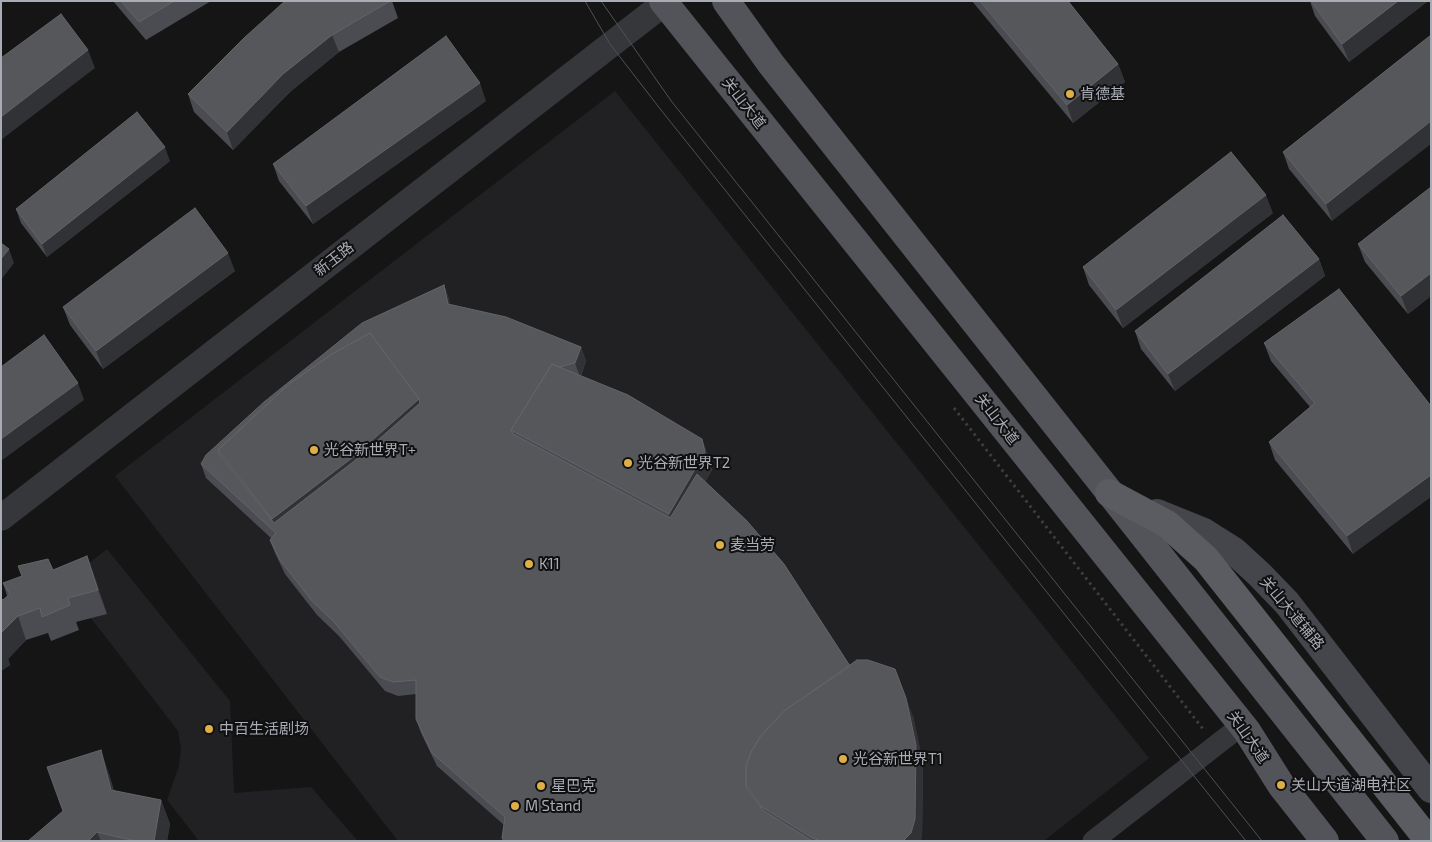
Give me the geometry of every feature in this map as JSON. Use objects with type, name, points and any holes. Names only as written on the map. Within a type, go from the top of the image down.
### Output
[{"type":"highway","points":[[1109,493],[1166,524],[1206,559],[1429,841]]},
{"type":"main road","points":[[726,1],[777,72],[1384,841]]},
{"type":"main road","name":"关山大道","points":[[665,2],[1242,725],[1281,785],[1325,841]]},
{"type":"main road","name":"关山大道辅路","points":[[1109,493],[1204,532],[1234,551],[1287,603],[1431,789]]},
{"type":"street","name":"新玉路","points":[[1,518],[665,2]]},
{"type":"street","points":[[1093,841],[1242,725]]},
{"type":"shaded area","points":[[615,91],[1149,758],[1044,841],[398,841],[115,476]]},
{"type":"shaded area","points":[[107,549],[230,701],[234,793],[311,787],[358,841],[199,841],[167,800],[179,766],[181,749],[178,731],[64,583]]},
{"type":"building","points":[[121,1],[174,1],[139,22]]},
{"type":"building","points":[[285,1],[390,1],[332,35],[283,74],[227,132],[188,94],[244,38]]},
{"type":"building","points":[[980,1],[1068,1],[1118,64],[1067,105]]},
{"type":"building","points":[[1311,1],[1398,1],[1342,44]]},
{"type":"building","points":[[61,14],[88,50],[1,117],[1,58]]},
{"type":"building","points":[[1431,35],[1431,121],[1326,204],[1283,152]]},
{"type":"building","points":[[446,36],[480,83],[306,206],[273,164]]},
{"type":"building","points":[[137,112],[165,147],[42,244],[16,209]]},
{"type":"building","points":[[1231,152],[1266,195],[1116,310],[1083,267]]},
{"type":"building","points":[[1431,187],[1431,273],[1401,296],[1358,244]]},
{"type":"building","points":[[195,208],[228,253],[96,351],[63,307]]},
{"type":"building","points":[[1283,215],[1319,259],[1168,374],[1135,331]]},
{"type":"building","points":[[1,243],[9,249],[1,259]]},
{"type":"building","name":"K11","points":[[444,285],[448,304],[506,317],[581,347],[575,363],[559,367],[552,364],[511,430],[513,434],[670,518],[697,474],[747,521],[784,564],[850,666],[784,711],[760,737],[751,752],[746,766],[747,789],[764,811],[812,841],[504,841],[502,838],[505,817],[432,753],[416,719],[416,680],[393,682],[380,677],[334,622],[312,601],[280,560],[270,540],[276,533],[201,464],[206,455],[264,402],[362,323]],"holes":[[[370,333],[419,399],[420,403],[353,462],[274,523],[219,454],[218,450],[289,384],[332,354]]]},
{"type":"building","points":[[1339,289],[1431,406],[1431,475],[1347,536],[1269,442],[1315,403],[1264,343]]},
{"type":"building","name":"光谷新世界T+","points":[[370,333],[419,399],[352,458],[272,519],[218,450],[289,384],[332,354]]},
{"type":"building","points":[[44,335],[78,383],[1,439],[1,367]]},
{"type":"building","name":"光谷新世界T2","points":[[552,364],[628,395],[702,439],[705,452],[669,514],[511,430]]},
{"type":"building","points":[[87,556],[98,590],[68,598],[70,605],[42,617],[40,608],[18,616],[1,633],[1,598],[3,600],[10,594],[3,583],[22,576],[18,566],[48,559],[53,570]]},
{"type":"building","name":"光谷新世界T1","points":[[857,660],[868,660],[895,669],[906,698],[916,745],[915,819],[911,833],[903,841],[820,841],[762,807],[746,785],[746,766],[751,752],[760,737],[784,711]]},
{"type":"building","points":[[101,750],[111,790],[161,800],[154,841],[135,841],[97,832],[88,841],[28,841],[63,811],[47,767]]},
{"type":"tram line","points":[[585,1],[610,44],[661,110],[1246,841]]},
{"type":"tram line","points":[[601,1],[672,102],[1262,841]]},
{"type":"place","name":"肯德基","points":[[1070,94]]},
{"type":"place","name":"光谷新世界T+","points":[[314,450]]},
{"type":"place","name":"光谷新世界T2","points":[[628,463]]},
{"type":"place","name":"麦当劳","points":[[720,545]]},
{"type":"place","name":"K11","points":[[529,564]]},
{"type":"place","name":"中百生活剧场","points":[[209,729]]},
{"type":"place","name":"光谷新世界T1","points":[[843,759]]},
{"type":"place","name":"关山大道湖电社区","points":[[1281,785]]},
{"type":"place","name":"星巴克","points":[[541,786]]},
{"type":"place","name":"M Stand","points":[[515,806]]}]
